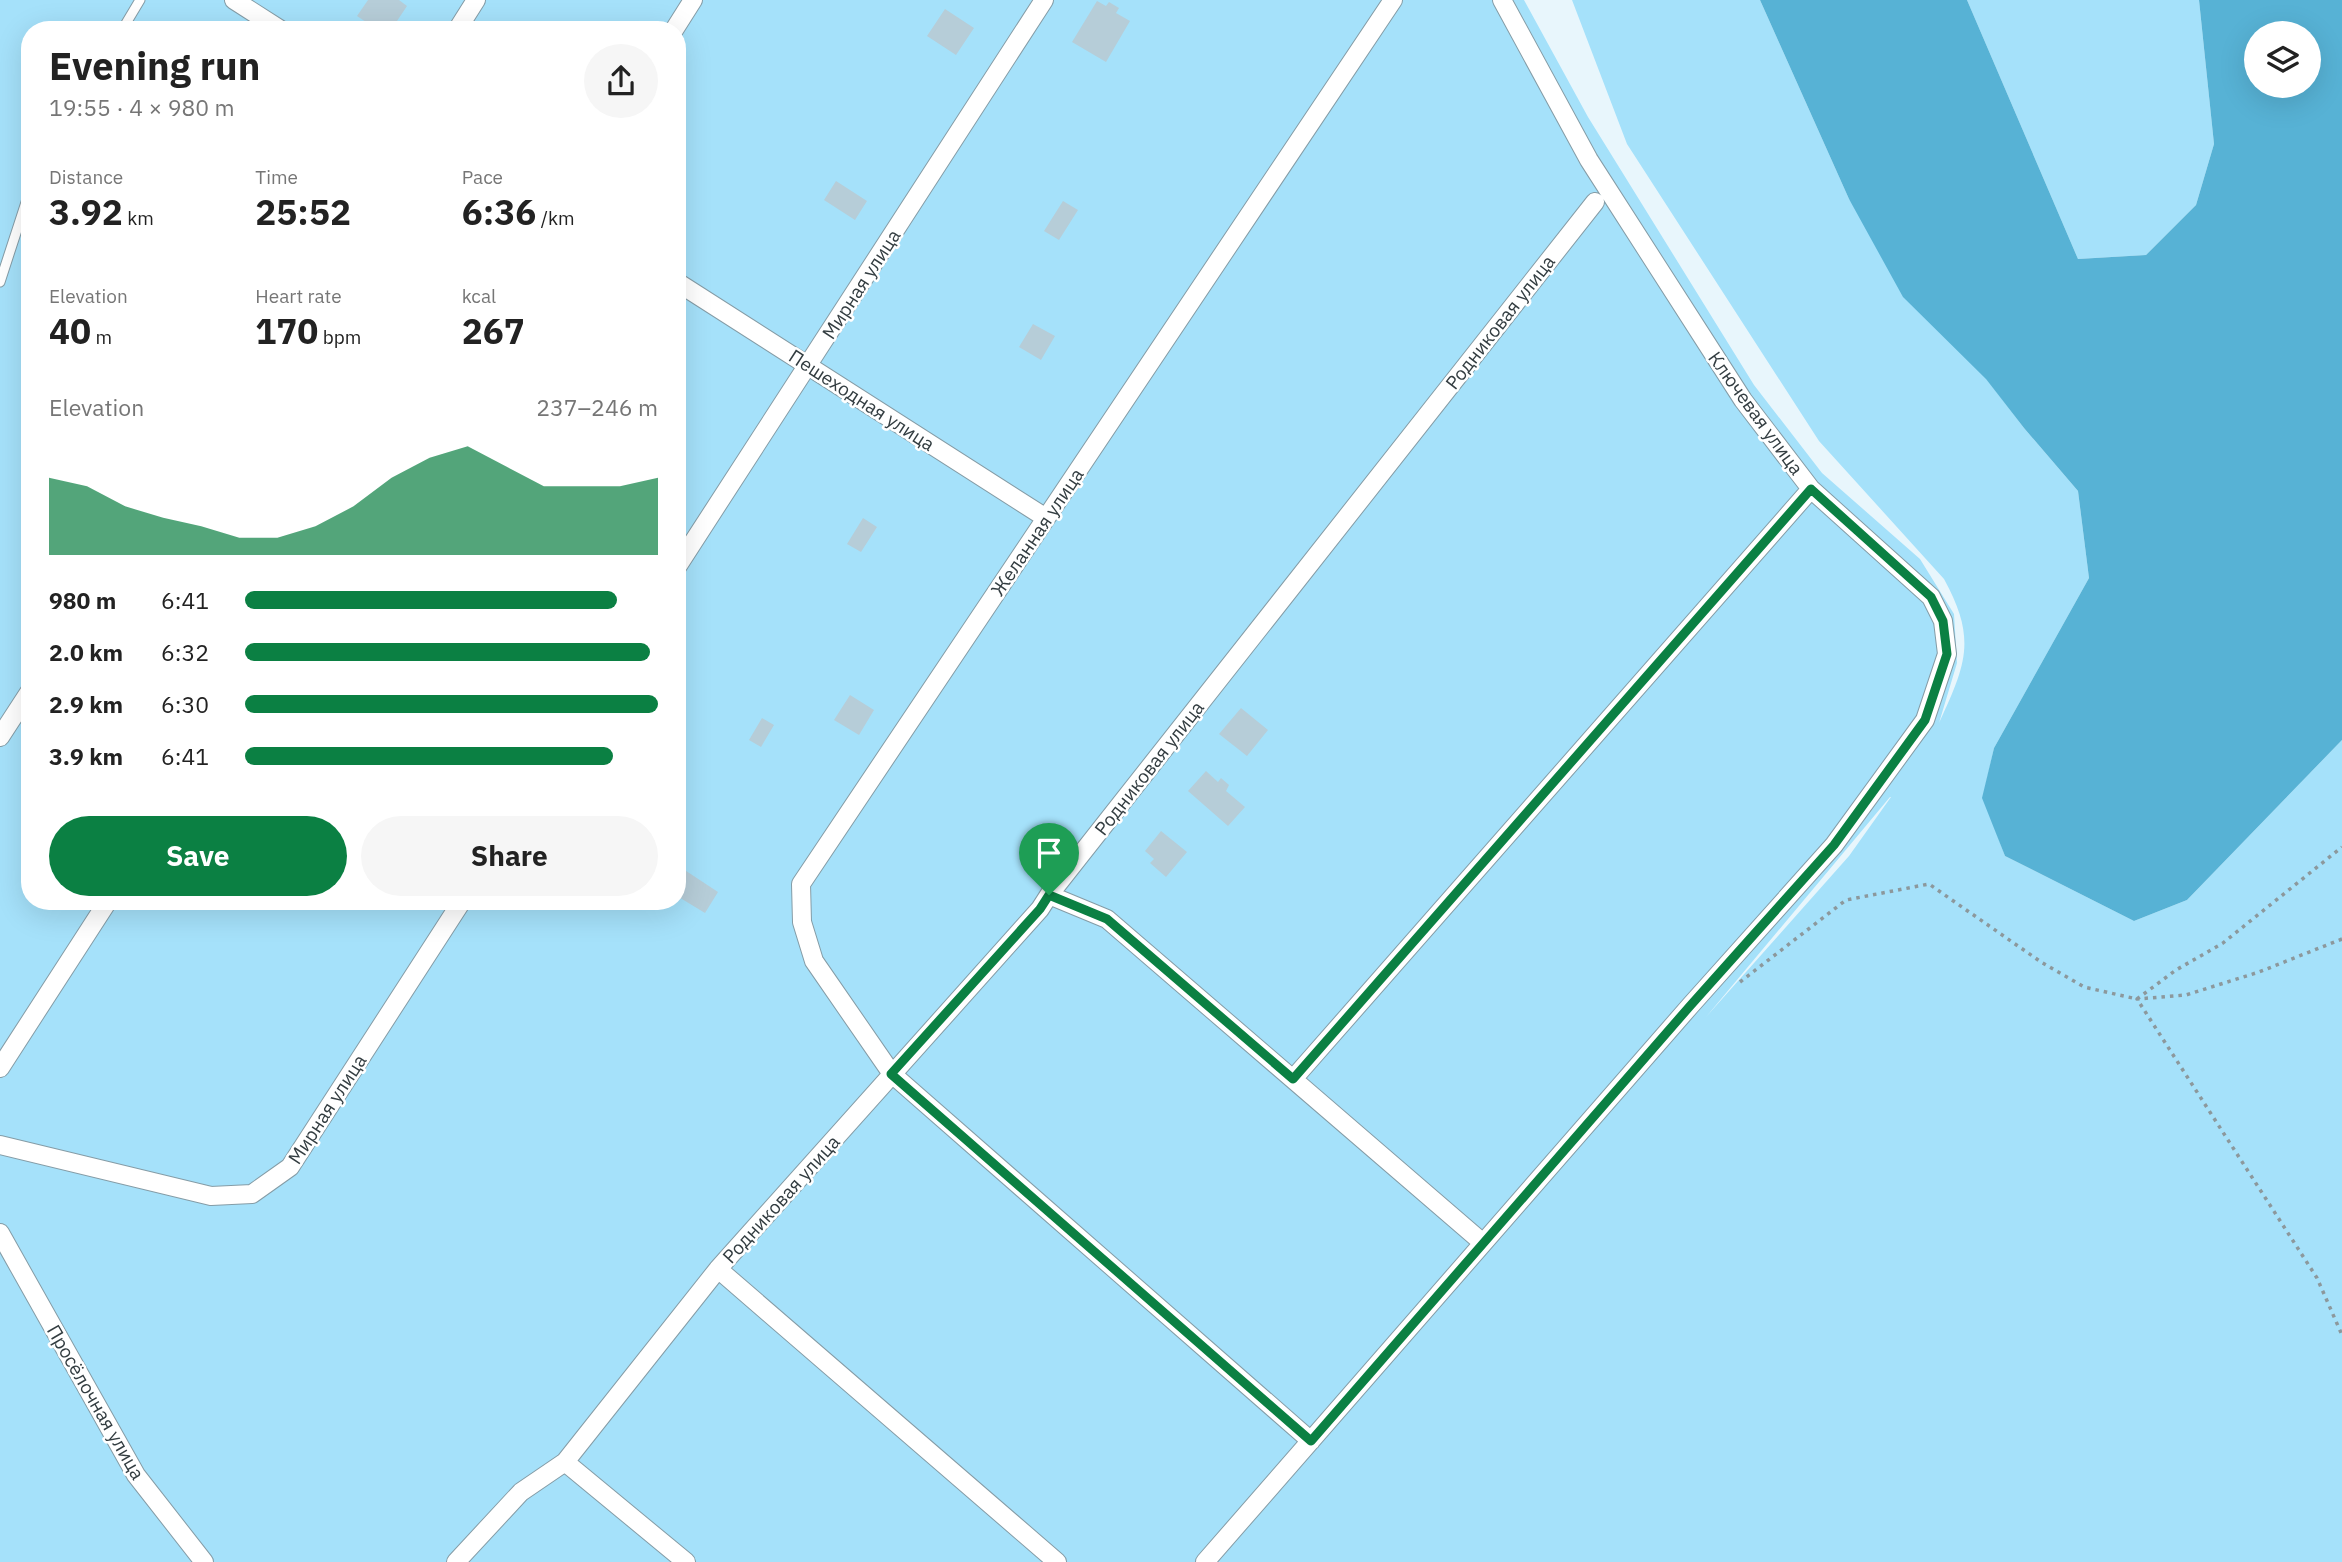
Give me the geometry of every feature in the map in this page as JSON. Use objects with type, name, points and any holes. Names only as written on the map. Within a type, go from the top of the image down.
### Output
[{"type":"street","points":[[234,0],[267,21]]},
{"type":"street","points":[[463,21],[476,0]]},
{"type":"street","points":[[680,21],[694,0]]},
{"type":"street","name":"Мирная улица","points":[[686,554],[1044,0]]},
{"type":"street","name":"Желанная улица","points":[[1311,1441],[891,1074],[814,961],[802,922],[801,884],[1393,0]]},
{"type":"street","name":"Ключевая улица","points":[[1205,1562],[1834,845],[1925,720],[1947,654],[1943,621],[1931,597],[1811,489],[1743,400],[1596,171],[1502,0]]},
{"type":"street","name":"Родниковая улица","points":[[456,1562],[521,1492],[565,1462],[718,1269],[1040,909],[1595,202]]},
{"type":"street","name":"Пешеходная улица","points":[[686,288],[1046,518]]},
{"type":"street","points":[[1293,1079],[1811,489]]},
{"type":"street","points":[[0,737],[21,705]]},
{"type":"street","points":[[1049,895],[1107,919],[1483,1243]]},
{"type":"street","points":[[0,1068],[102,910]]},
{"type":"street","name":"Мирная улица","points":[[0,1145],[211,1196],[252,1194],[290,1167],[455,910]]},
{"type":"street","name":"Просёлочная улица","points":[[0,1233],[136,1475],[204,1562]]},
{"type":"street","points":[[718,1269],[1056,1562]]},
{"type":"street","points":[[565,1462],[686,1562]]},
{"type":"lane","points":[[127,21],[140,0]]},
{"type":"lane","points":[[0,282],[21,218]]},
{"type":"path","points":[[2137,999],[2176,970],[2223,943],[2342,847]]},
{"type":"path","points":[[1738,983],[1846,900],[1929,884],[2041,962],[2084,987],[2137,999],[2186,995],[2259,972],[2342,939]]},
{"type":"path","points":[[2137,999],[2317,1278],[2342,1335]]},
{"type":"shaded area","points":[[0,0],[1524,0],[1588,117],[1754,385],[1822,473],[1920,559],[1954,614],[1957,663],[1939,723],[1956,684],[1964,651],[1961,619],[1944,579],[1819,441],[1627,144],[1572,0],[1760,0],[1849,199],[2024,428],[2078,491],[2089,578],[1994,748],[1983,797],[2005,856],[2134,921],[2187,900],[2342,740],[2342,1562],[0,1562]],"holes":[[[1891,797],[1849,856],[1706,1017]]]},
{"type":"shaded area","points":[[1760,0],[1967,0],[2078,259],[2146,255],[2196,205],[2214,144],[2199,0],[2342,0],[2342,740],[2187,900],[2134,921],[2005,856],[1982,798],[1994,748],[2089,578],[2078,491],[1986,379],[1903,297],[1849,199]]},
{"type":"shaded area","points":[[1967,0],[2199,0],[2214,144],[2196,205],[2146,255],[2078,259]]},
{"type":"building","points":[[368,0],[399,0],[407,6],[397,21],[364,21],[357,16]]},
{"type":"building","points":[[1097,1],[1106,6],[1109,2],[1119,8],[1116,13],[1130,21],[1106,62],[1072,42]]},
{"type":"building","points":[[945,9],[974,28],[956,55],[927,36]]},
{"type":"building","points":[[836,181],[867,201],[855,220],[824,200]]},
{"type":"building","points":[[1063,201],[1078,210],[1059,240],[1044,231]]},
{"type":"building","points":[[1033,324],[1055,336],[1041,360],[1019,347]]},
{"type":"building","points":[[863,518],[877,527],[861,552],[847,544]]},
{"type":"building","points":[[850,695],[874,710],[859,735],[834,720]]},
{"type":"building","points":[[1241,708],[1268,730],[1247,756],[1219,734]]},
{"type":"building","points":[[762,718],[774,725],[761,747],[749,740]]},
{"type":"building","points":[[1206,771],[1218,782],[1221,778],[1229,785],[1226,791],[1245,807],[1228,826],[1188,791]]},
{"type":"building","points":[[1161,831],[1187,852],[1166,877],[1150,863],[1154,859],[1145,851]]},
{"type":"building","points":[[686,871],[718,892],[705,913],[686,901]]},
{"type":"route","points":[[1811,489],[1931,597],[1943,621],[1947,654],[1925,720],[1834,845],[1311,1441],[891,1074],[1040,909],[1049,895],[1107,919],[1293,1079],[1811,489]]}]
